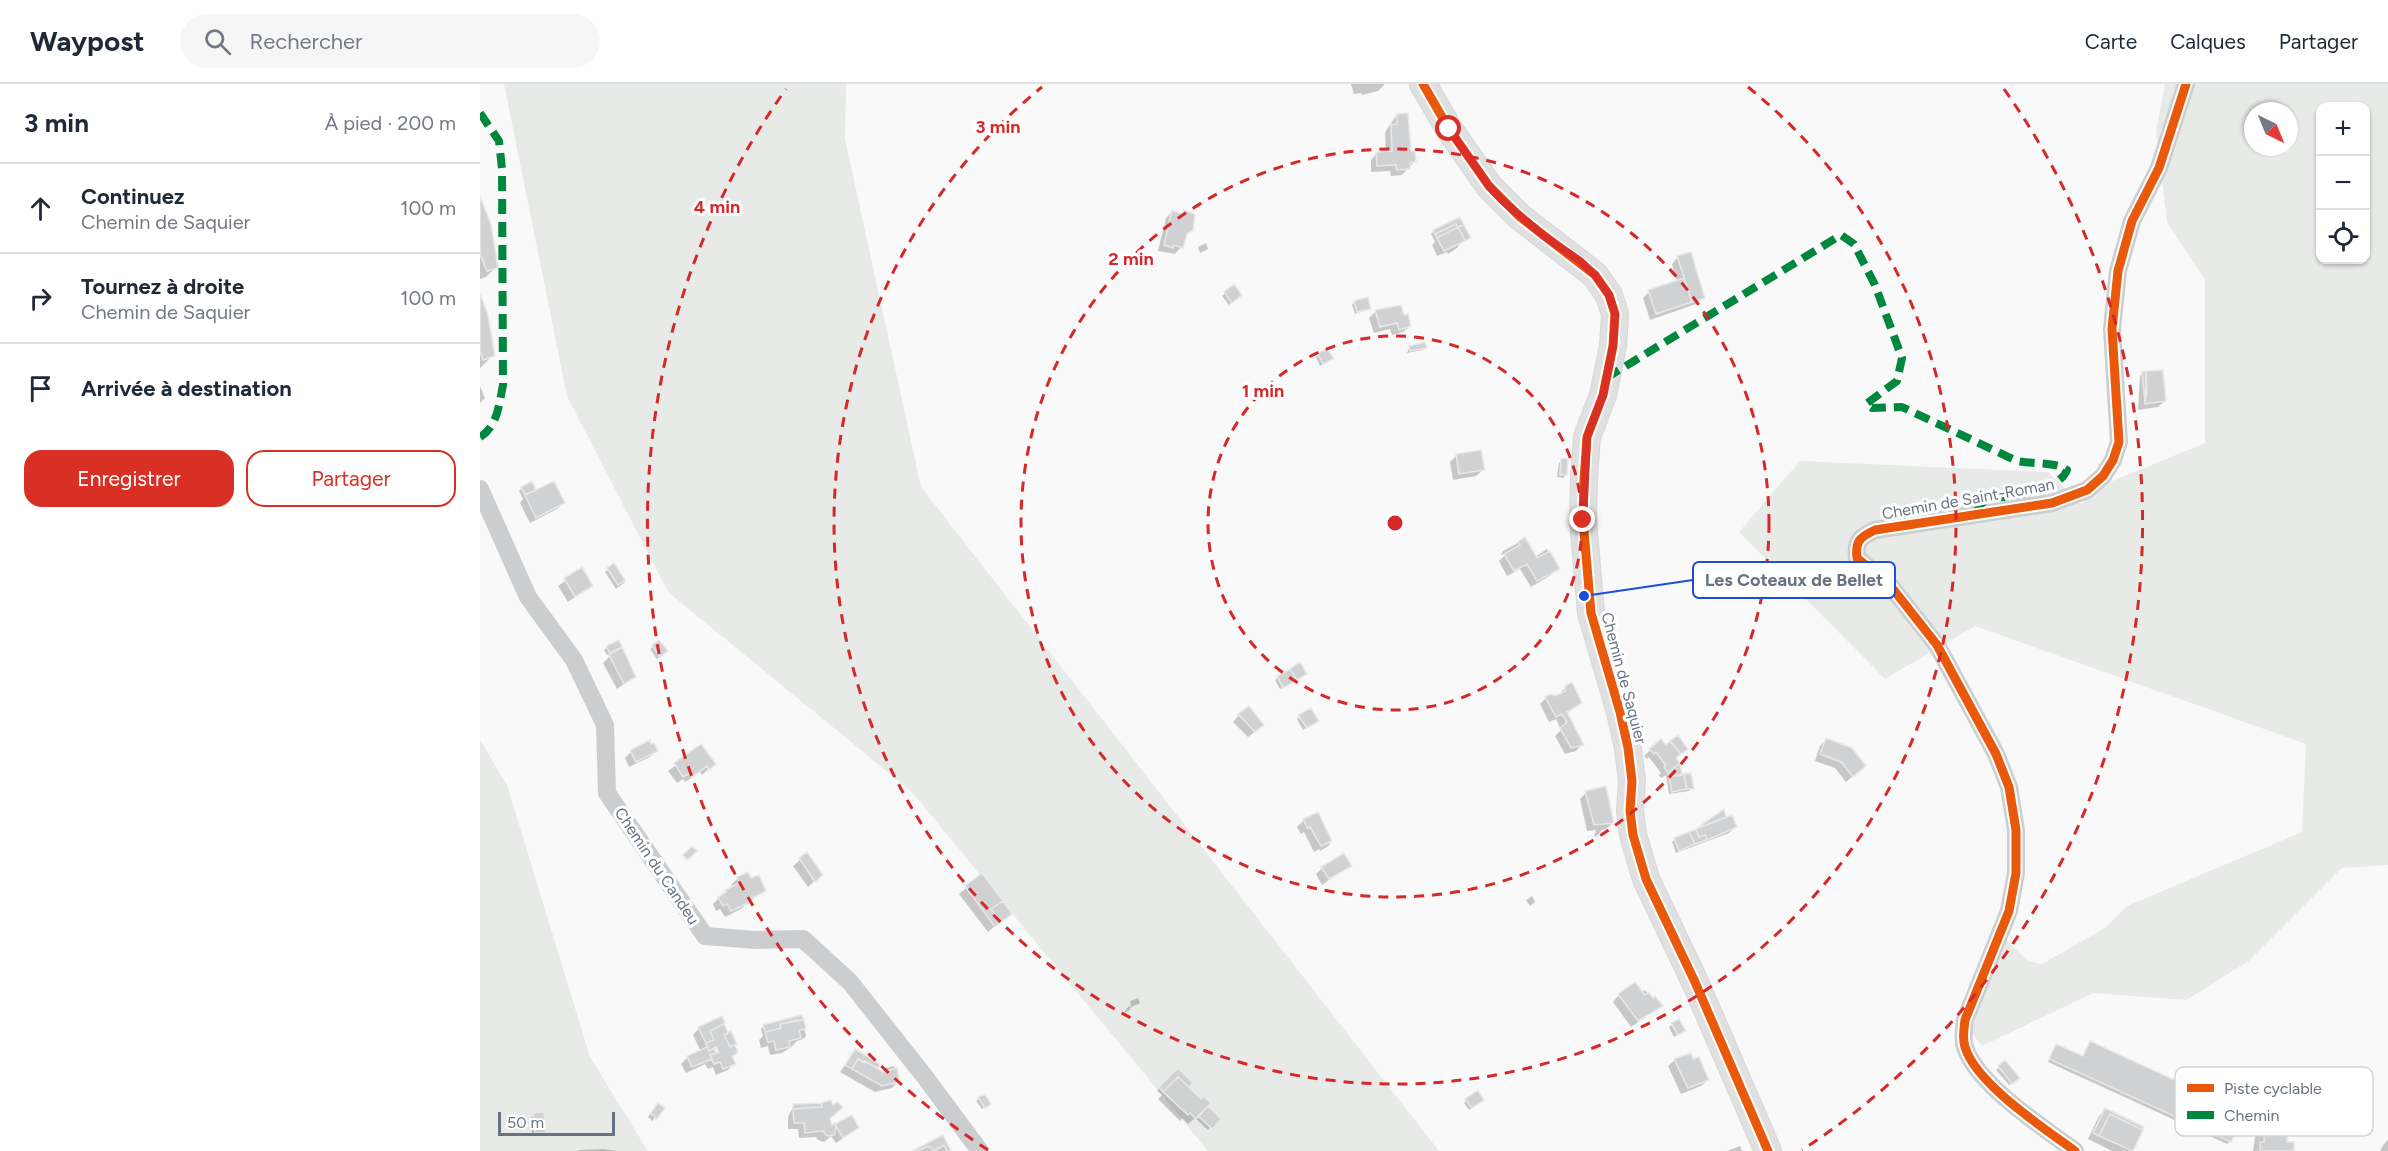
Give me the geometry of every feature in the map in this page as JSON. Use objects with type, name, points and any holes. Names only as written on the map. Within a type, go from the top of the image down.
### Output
[{"type":"street","name":"Chemin de Saquier","points":[[1423,84],[1449,129],[1489,186],[1528,224],[1580,261],[1595,275],[1609,295],[1615,314],[1613,346],[1603,395],[1587,437],[1584,479],[1583,520],[1591,613],[1620,712],[1628,748],[1632,781],[1630,811],[1633,835],[1646,879],[1695,982],[1768,1151]]},
{"type":"street","name":"Chemin de Saint-Roman","points":[[2074,1151],[2002,1095],[1971,1062],[1965,1048],[1963,1036],[1965,1020],[2009,911],[2016,873],[2016,830],[2009,787],[1996,754],[1937,645],[1889,584],[1857,558],[1855,546],[1860,537],[1875,530],[2052,503],[2087,490],[2103,476],[2113,460],[2119,442],[2112,329],[2118,271],[2132,221],[2159,168],[2186,84]]},
{"type":"street","name":"Chemin du Candeu","points":[[480,489],[528,597],[574,660],[605,725],[608,793],[705,936],[756,940],[803,939],[850,982],[926,1077],[980,1151]]},
{"type":"shaded area","points":[[504,84],[846,84],[845,139],[921,487],[1439,1151],[1208,1151],[912,792],[668,592],[567,396]]},
{"type":"shaded area","points":[[2165,84],[2388,84],[2388,865],[2342,868],[2249,961],[2186,1000],[2093,993],[1982,1046],[1971,1032],[2004,938],[2028,961],[2042,964],[2105,928],[2127,906],[2302,832],[2306,744],[1975,626],[1885,679],[1739,532],[1800,461],[2048,472],[2081,504],[2110,482],[2205,443],[2205,280],[2167,222],[2156,131]]},
{"type":"shaded area","points":[[480,740],[507,785],[590,1057],[648,1151],[480,1151]]},
{"type":"building","points":[[1408,113],[1411,151],[1415,151],[1416,162],[1410,163],[1410,169],[1397,170],[1396,165],[1377,166],[1376,152],[1392,151],[1391,125],[1397,124],[1397,114]]},
{"type":"building","points":[[480,196],[491,224],[498,268],[487,271],[480,254]]},
{"type":"building","points":[[1172,210],[1182,214],[1184,210],[1195,214],[1193,230],[1187,234],[1183,248],[1164,245]]},
{"type":"building","points":[[1460,217],[1464,225],[1458,227],[1456,224],[1435,234],[1433,230]]},
{"type":"building","points":[[1456,224],[1458,227],[1437,238],[1435,234]]},
{"type":"building","points":[[1464,225],[1471,238],[1465,241],[1458,227]]},
{"type":"building","points":[[1458,227],[1465,241],[1444,251],[1437,238]]},
{"type":"building","points":[[1691,252],[1705,298],[1692,302],[1677,256]]},
{"type":"building","points":[[1684,278],[1692,302],[1656,314],[1648,290]]},
{"type":"building","points":[[1234,284],[1242,295],[1232,303],[1224,292]]},
{"type":"building","points":[[480,294],[488,315],[495,356],[483,360],[480,352]]},
{"type":"building","points":[[1368,297],[1371,309],[1357,312],[1354,301]]},
{"type":"building","points":[[1401,305],[1404,315],[1408,314],[1411,326],[1399,330],[1397,323],[1380,327],[1375,310]]},
{"type":"building","points":[[1425,342],[1427,348],[1410,351],[1409,346]]},
{"type":"building","points":[[1327,348],[1334,359],[1323,364],[1318,354]]},
{"type":"building","points":[[2163,370],[2166,401],[2145,404],[2146,371]]},
{"type":"building","points":[[2146,371],[2147,391],[2145,403],[2142,372]]},
{"type":"building","points":[[1481,450],[1485,470],[1459,474],[1456,454]]},
{"type":"building","points":[[1561,459],[1568,460],[1567,475],[1560,475]]},
{"type":"building","points":[[532,481],[536,490],[525,495],[521,487]]},
{"type":"building","points":[[554,481],[565,503],[536,518],[525,495]]},
{"type":"building","points":[[1525,537],[1537,558],[1550,551],[1560,569],[1537,581],[1527,564],[1514,571],[1504,554],[1520,545],[1518,542]]},
{"type":"building","points":[[614,563],[625,580],[618,585],[607,568]]},
{"type":"building","points":[[582,567],[593,586],[575,597],[564,578]]},
{"type":"building","points":[[619,640],[622,647],[610,653],[606,646]]},
{"type":"building","points":[[659,640],[668,651],[660,657],[652,645]]},
{"type":"building","points":[[622,647],[636,677],[624,684],[609,655]]},
{"type":"building","points":[[1300,662],[1307,674],[1297,680],[1290,669]]},
{"type":"building","points":[[1290,669],[1297,680],[1283,688],[1277,676]]},
{"type":"building","points":[[1572,682],[1582,703],[1567,712],[1584,745],[1571,748],[1560,728],[1567,722],[1562,714],[1556,717],[1545,697],[1550,694],[1555,696],[1565,691],[1565,686]]},
{"type":"building","points":[[1249,706],[1264,725],[1255,732],[1238,714]]},
{"type":"building","points":[[1311,708],[1319,721],[1307,728],[1298,715]]},
{"type":"building","points":[[1678,735],[1688,749],[1681,754],[1670,741]]},
{"type":"building","points":[[1826,738],[1852,748],[1866,766],[1853,777],[1841,762],[1820,754]]},
{"type":"building","points":[[1661,739],[1666,745],[1670,741],[1681,754],[1676,758],[1680,763],[1668,773],[1656,752],[1654,754],[1649,749]]},
{"type":"building","points":[[650,740],[658,751],[636,762],[630,750]]},
{"type":"building","points":[[701,744],[716,764],[709,770],[707,766],[692,777],[690,773],[683,777],[674,763]]},
{"type":"building","points":[[1680,763],[1682,775],[1669,777],[1668,773]]},
{"type":"building","points":[[1691,773],[1694,789],[1687,789],[1684,774]]},
{"type":"building","points":[[1684,774],[1687,789],[1672,792],[1669,777]]},
{"type":"building","points":[[1606,786],[1614,823],[1594,825],[1585,791]]},
{"type":"building","points":[[1724,809],[1726,817],[1696,829]]},
{"type":"building","points":[[1318,812],[1332,841],[1321,846],[1303,819]]},
{"type":"building","points":[[1732,815],[1737,827],[1707,840],[1705,835],[1699,837],[1696,829]]},
{"type":"building","points":[[1696,829],[1699,837],[1705,835],[1707,840],[1695,844],[1689,832]]},
{"type":"building","points":[[1689,832],[1695,844],[1679,851],[1674,838]]},
{"type":"building","points":[[692,846],[697,851],[687,860],[683,855]]},
{"type":"building","points":[[807,852],[823,875],[815,882],[799,858]]},
{"type":"building","points":[[1344,853],[1352,866],[1329,879],[1321,867]]},
{"type":"building","points":[[748,872],[751,878],[759,875],[766,891],[748,900],[749,903],[731,911],[727,904],[723,906],[718,897],[726,892],[725,890],[739,883],[737,877]]},
{"type":"building","points":[[982,873],[1003,901],[991,909],[1001,922],[995,927],[965,886]]},
{"type":"building","points":[[1003,901],[1012,914],[1001,922],[991,909]]},
{"type":"building","points":[[1635,982],[1645,995],[1649,992],[1663,1006],[1638,1021],[1618,994]]},
{"type":"building","points":[[802,1015],[804,1020],[780,1024],[781,1028],[765,1032],[763,1025]]},
{"type":"building","points":[[722,1016],[725,1023],[710,1031],[714,1040],[706,1043],[698,1027]]},
{"type":"building","points":[[1679,1019],[1686,1031],[1678,1035],[1671,1023]]},
{"type":"building","points":[[804,1020],[806,1029],[799,1030],[801,1038],[789,1041],[790,1047],[776,1050],[774,1041],[768,1042],[765,1032],[781,1028],[780,1024]]},
{"type":"building","points":[[724,1024],[728,1033],[724,1035],[730,1047],[735,1045],[738,1053],[732,1056],[736,1064],[723,1069],[720,1062],[714,1064],[710,1055],[719,1052],[716,1047],[709,1051],[706,1043],[714,1040],[710,1031]]},
{"type":"building","points":[[731,1031],[737,1044],[730,1047],[724,1035]]},
{"type":"building","points":[[2090,1041],[2175,1080],[2175,1116],[2049,1059],[2056,1044],[2083,1056]]},
{"type":"building","points":[[707,1047],[709,1051],[714,1048],[716,1053],[710,1055],[712,1059],[692,1067],[687,1056]]},
{"type":"building","points":[[855,1049],[880,1064],[878,1068],[858,1059],[852,1069],[845,1065]]},
{"type":"building","points":[[1691,1053],[1693,1059],[1699,1057],[1709,1080],[1688,1088],[1674,1059]]},
{"type":"building","points":[[858,1059],[883,1072],[897,1068],[900,1082],[882,1086],[852,1069]]},
{"type":"building","points":[[2005,1060],[2020,1078],[2012,1084],[1998,1066]]},
{"type":"building","points":[[1178,1068],[1193,1083],[1189,1087],[1178,1077],[1163,1092],[1159,1087]]},
{"type":"building","points":[[1178,1077],[1201,1099],[1203,1096],[1211,1103],[1196,1119],[1190,1113],[1188,1115],[1163,1092]]},
{"type":"building","points":[[1478,1090],[1484,1100],[1472,1108],[1465,1099]]},
{"type":"building","points":[[985,1094],[991,1104],[985,1108],[978,1097]]},
{"type":"building","points":[[831,1100],[833,1105],[837,1102],[843,1107],[830,1119],[832,1125],[835,1123],[834,1135],[827,1136],[823,1131],[805,1133],[804,1123],[794,1123],[793,1109],[822,1107],[821,1103]]},
{"type":"building","points":[[658,1103],[665,1108],[656,1120],[654,1115],[650,1114]]},
{"type":"building","points":[[821,1103],[822,1107],[793,1109],[793,1104]]},
{"type":"building","points":[[1208,1106],[1221,1119],[1212,1129],[1198,1116]]},
{"type":"building","points":[[2105,1108],[2144,1127],[2143,1130],[2110,1114],[2099,1136],[2093,1133]]},
{"type":"building","points":[[544,1112],[546,1133],[535,1133],[533,1113]]},
{"type":"building","points":[[2110,1114],[2143,1130],[2133,1151],[2099,1136]]},
{"type":"building","points":[[852,1115],[859,1128],[843,1138],[835,1124]]},
{"type":"building","points":[[943,1135],[951,1151],[947,1151],[944,1145],[934,1151],[928,1146],[912,1151]]},
{"type":"building","points":[[2218,1136],[2234,1136],[2231,1142]]},
{"type":"building","points":[[2264,1136],[2287,1136],[2287,1142],[2294,1142],[2294,1151],[2260,1151],[2260,1142],[2264,1142]]},
{"type":"marked path","points":[[480,113],[499,141],[502,169],[503,385],[494,421],[480,437]]},
{"type":"marked path","points":[[1606,378],[1841,235],[1854,244],[1875,285],[1902,358],[1897,381],[1866,404],[1872,408],[1902,407],[2017,461],[2051,464],[2067,470],[2062,477],[2044,488],[1987,499],[1979,506],[1977,514]]},
{"type":"cycle path","points":[[1423,84],[1449,129],[1489,186],[1520,217],[1595,275],[1609,295],[1615,314],[1613,346],[1603,395],[1587,437],[1584,479],[1583,520],[1591,613],[1620,712],[1628,748],[1632,781],[1630,811],[1633,835],[1646,879],[1695,982],[1768,1151]]},
{"type":"cycle path","points":[[2075,1151],[2029,1118],[1996,1090],[1982,1076],[1965,1047],[1963,1037],[1965,1020],[2009,911],[2016,873],[2016,830],[2009,787],[1996,754],[1937,645],[1889,584],[1857,558],[1857,547],[1862,537],[1875,530],[2052,503],[2087,490],[2103,476],[2113,460],[2119,442],[2112,329],[2118,271],[2132,221],[2159,168],[2186,84]]},
{"type":"place","name":"Les Coteaux de Bellet","points":[[1584,596]]},
{"type":"route","points":[[1449,129],[1473,165],[1504,202],[1544,236],[1580,261],[1595,275],[1609,295],[1615,314],[1613,346],[1603,395],[1587,437],[1583,520]]}]
